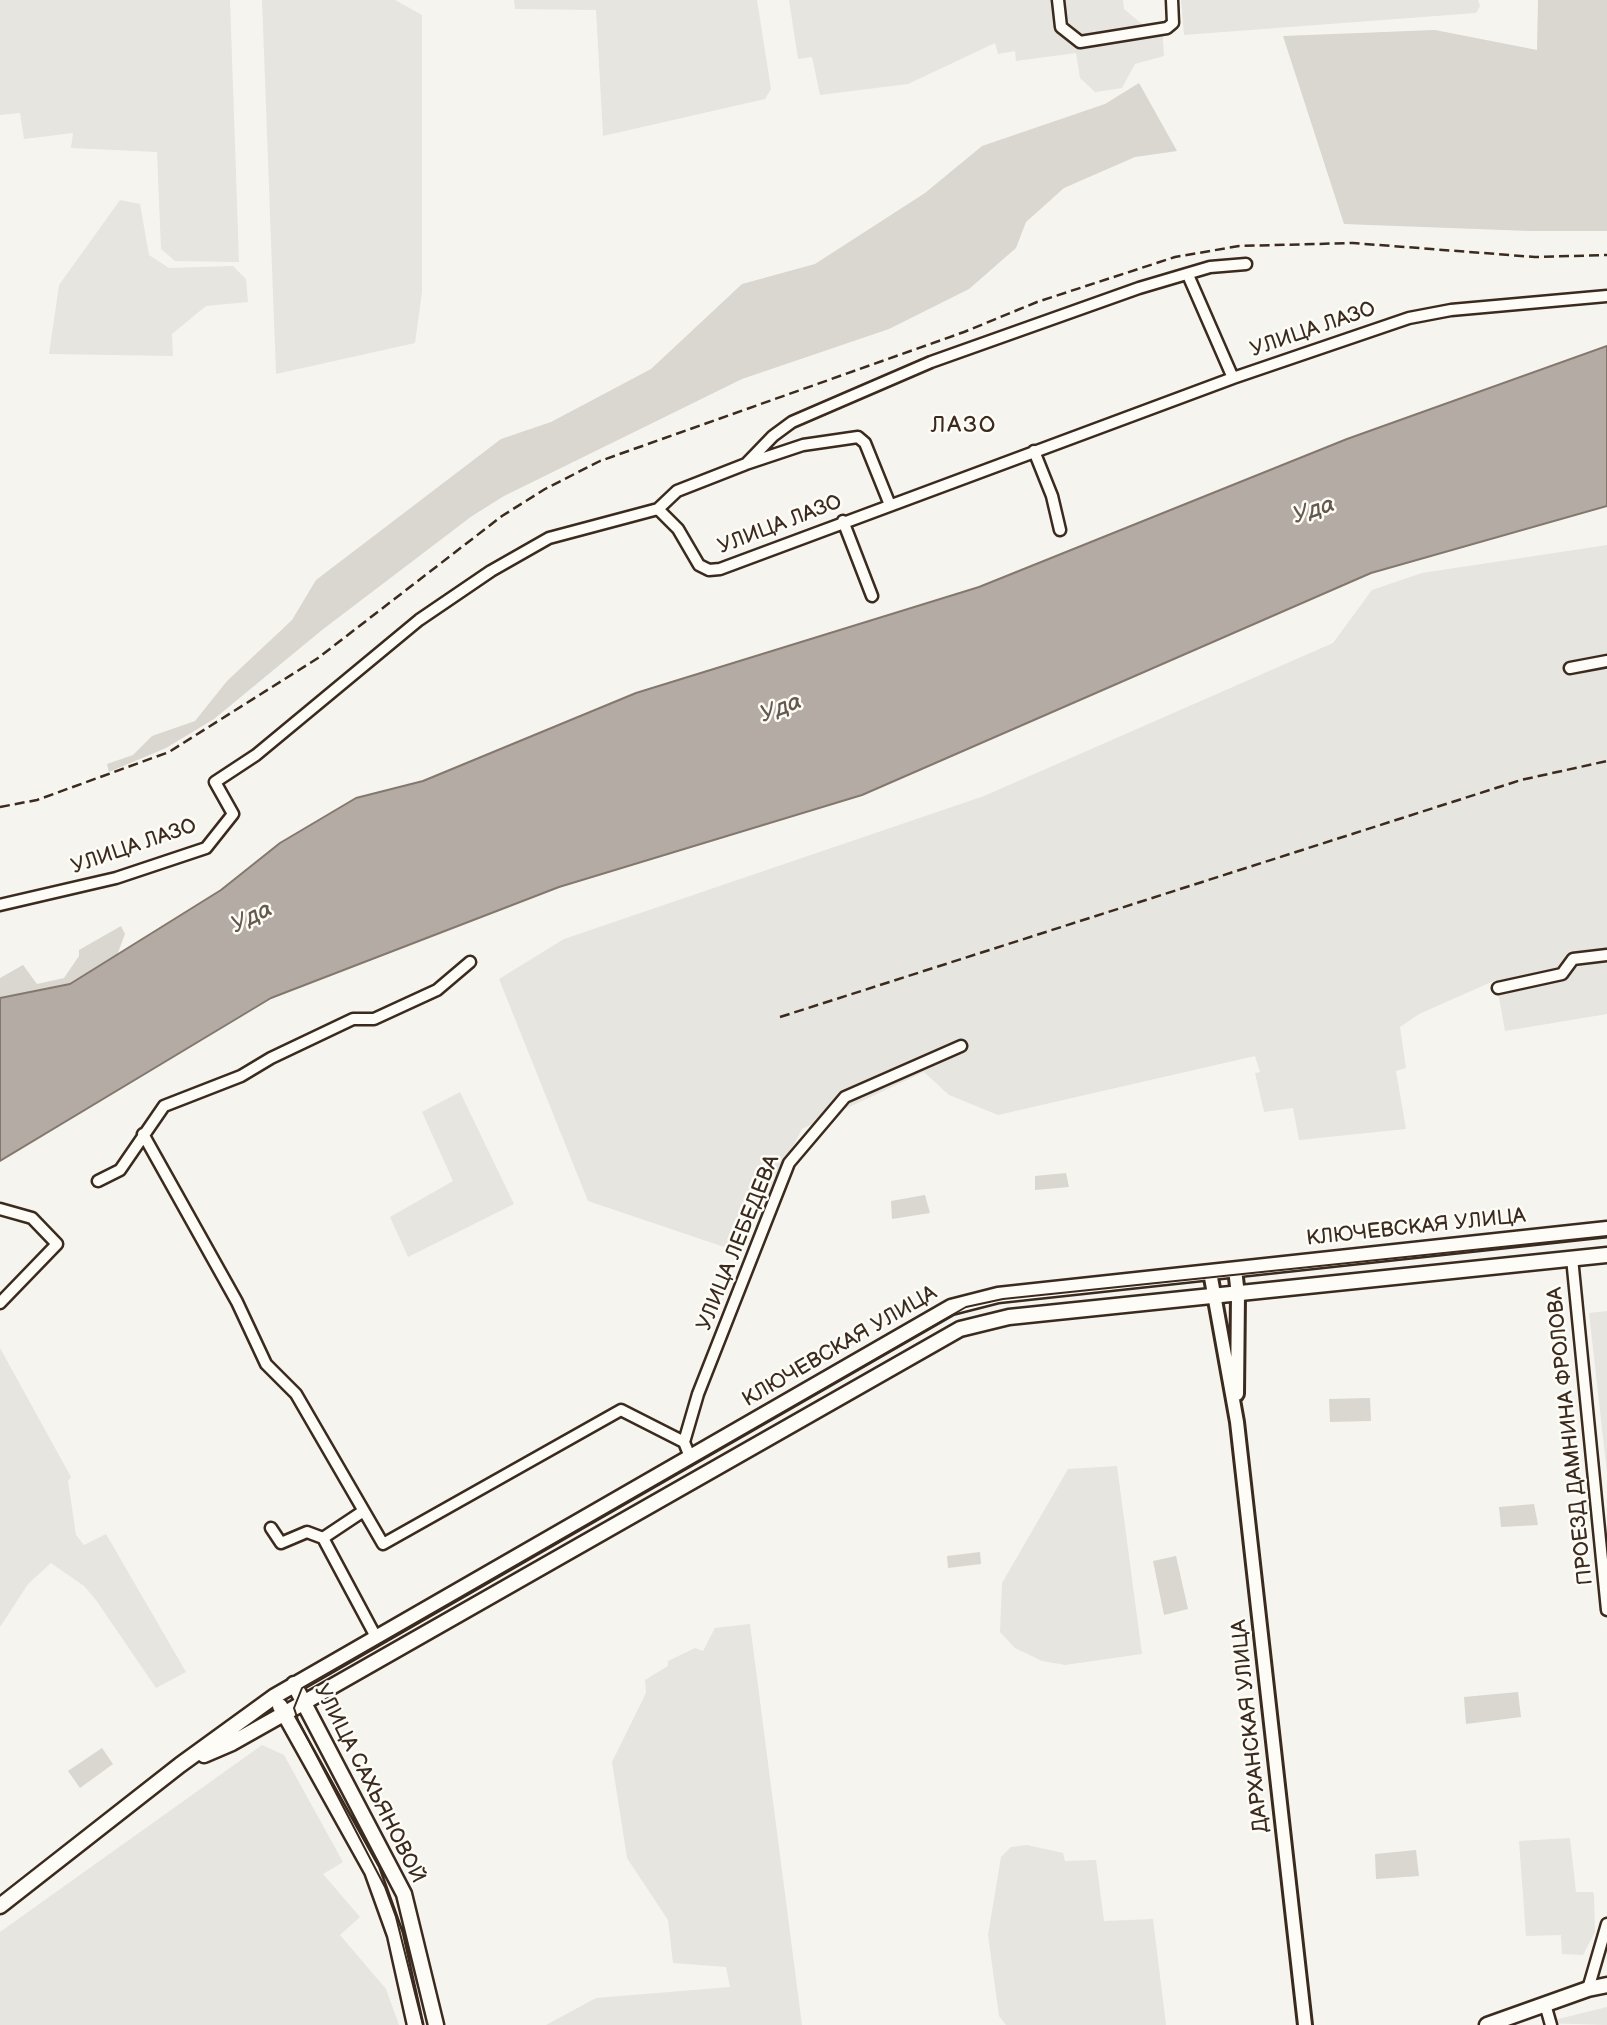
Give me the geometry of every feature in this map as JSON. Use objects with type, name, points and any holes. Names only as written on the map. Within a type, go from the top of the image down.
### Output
[{"type":"main road","name":"КЛЮЧЕВСКАЯ УЛИЦА","points":[[180,1765],[285,1690],[951,1307],[998,1295],[1607,1229]]},
{"type":"main road","name":"КЛЮЧЕВСКАЯ УЛИЦА","points":[[180,1765],[232,1743],[284,1714],[960,1329],[1009,1317],[1607,1255]]},
{"type":"main road","name":"УЛИЦА САХЬЯНОВОЙ","points":[[285,1690],[303,1703],[399,1881],[436,2025]]},
{"type":"main road","name":"УЛИЦА САХЬЯНОВОЙ","points":[[285,1690],[284,1714],[372,1871],[379,1889],[394,1935],[415,2025]]},
{"type":"main road","points":[[0,1906],[180,1765]]},
{"type":"main road","points":[[379,1889],[399,1881]]},
{"type":"main road","points":[[1487,2025],[1588,1989],[1607,1985]]},
{"type":"street","points":[[1058,0],[1061,27],[1080,42],[1167,28],[1173,23],[1172,0]]},
{"type":"street","points":[[746,464],[773,436],[792,422],[930,362],[1139,288],[1210,267],[1246,264]]},
{"type":"street","points":[[1188,275],[1233,378]]},
{"type":"street","name":"УЛИЦА ЛАЗО","points":[[0,905],[116,878],[206,848],[233,814],[215,782],[256,755],[419,620],[491,571],[549,538],[659,509],[678,529],[699,565],[709,570],[1233,378],[1409,318],[1462,309],[1607,296]]},
{"type":"street","points":[[659,509],[677,491],[746,464],[803,445],[858,437],[865,443],[890,505]]},
{"type":"street","points":[[1034,452],[1052,496],[1060,530]]},
{"type":"street","points":[[843,521],[872,596]]},
{"type":"street","points":[[1570,668],[1607,661]]},
{"type":"street","points":[[1498,988],[1562,974],[1573,959],[1607,955]]},
{"type":"street","points":[[98,1181],[120,1170],[164,1106],[241,1076],[271,1058],[353,1019],[374,1019],[437,990],[470,962]]},
{"type":"street","name":"УЛИЦА ЛЕБЕДЕВА","points":[[684,1442],[698,1394],[789,1163],[845,1097],[961,1046]]},
{"type":"street","points":[[143,1134],[237,1302],[266,1364],[296,1394],[362,1512],[383,1544],[621,1410],[684,1442],[690,1457]]},
{"type":"street","points":[[0,1209],[32,1218],[57,1244],[0,1303]]},
{"type":"street","name":"ПРОЕЗД ДАМНИНА ФРОЛОВА","points":[[1572,1258],[1607,1611]]},
{"type":"street","name":"ДАРХАНСКАЯ УЛИЦА","points":[[1235,1269],[1238,1294],[1237,1422]]},
{"type":"street","name":"ДАРХАНСКАЯ УЛИЦА","points":[[1210,1272],[1237,1422],[1305,2025]]},
{"type":"street","points":[[323,1538],[362,1512]]},
{"type":"street","points":[[271,1528],[281,1543],[307,1532],[323,1538],[376,1637]]},
{"type":"street","points":[[1588,1989],[1607,1924]]},
{"type":"street","points":[[1545,2004],[1551,2025]]},
{"type":"shaded area","points":[[0,0],[230,0],[239,262],[175,261],[161,249],[157,152],[71,148],[73,133],[24,139],[20,113],[0,115]]},
{"type":"shaded area","points":[[262,0],[395,0],[422,15],[422,292],[415,343],[276,374]]},
{"type":"shaded area","points":[[514,0],[757,0],[771,89],[765,99],[603,136],[596,10],[515,9]]},
{"type":"shaded area","points":[[789,0],[1123,0],[1124,9],[1143,25],[1162,24],[1164,56],[1135,64],[1122,88],[1095,92],[1080,78],[1076,53],[1016,61],[1015,51],[998,54],[995,43],[908,84],[820,95],[812,57],[798,59]]},
{"type":"shaded area","points":[[1181,0],[1478,0],[1480,6],[1476,13],[1184,35]]},
{"type":"shaded area","points":[[1538,0],[1607,0],[1607,231],[1344,224],[1283,36],[1435,30],[1537,50]]},
{"type":"shaded area","points":[[1139,83],[1177,151],[1135,157],[1064,188],[1026,222],[1016,248],[969,289],[889,329],[742,379],[504,496],[472,516],[322,630],[214,719],[166,748],[109,772],[107,764],[133,755],[152,736],[195,721],[227,681],[292,620],[316,580],[501,439],[551,422],[651,369],[742,284],[815,264],[925,193],[982,146],[1105,104]]},
{"type":"shaded area","points":[[120,200],[140,204],[149,255],[169,268],[233,266],[246,279],[248,302],[206,306],[172,334],[173,356],[49,354],[59,285]]},
{"type":"shaded area","points":[[1607,545],[1607,1014],[1505,1031],[1496,980],[1419,1014],[1400,1027],[1406,1068],[1396,1071],[1406,1129],[1299,1140],[1293,1108],[1264,1112],[1255,1073],[1260,1072],[1255,1056],[998,1115],[949,1095],[924,1072],[802,1129],[739,1252],[588,1201],[499,979],[564,939],[984,796],[1333,643],[1372,590],[1422,573]]},
{"type":"shaded area","points":[[121,926],[125,934],[117,955],[70,984],[0,998],[0,978],[23,965],[37,984],[64,978],[79,956],[79,950]]},
{"type":"shaded area","points":[[460,1092],[514,1204],[408,1257],[390,1217],[453,1181],[422,1112]]},
{"type":"shaded area","points":[[1066,1173],[1069,1187],[1035,1190],[1035,1176]]},
{"type":"shaded area","points":[[925,1195],[930,1213],[892,1219],[891,1201]]},
{"type":"shaded area","points":[[1607,1311],[1607,1473],[1589,1313]]},
{"type":"shaded area","points":[[0,1348],[71,1477],[68,1481],[76,1535],[84,1545],[106,1534],[186,1672],[156,1688],[96,1600],[84,1586],[51,1563],[28,1584],[0,1627]]},
{"type":"shaded area","points":[[1370,1398],[1371,1421],[1330,1422],[1329,1399]]},
{"type":"shaded area","points":[[1117,1466],[1142,1654],[1065,1665],[1042,1661],[1015,1648],[1000,1632],[1002,1583],[1068,1469]]},
{"type":"shaded area","points":[[1534,1504],[1538,1525],[1501,1527],[1499,1507]]},
{"type":"shaded area","points":[[980,1552],[981,1564],[948,1568],[947,1556]]},
{"type":"shaded area","points":[[1176,1556],[1188,1609],[1164,1615],[1153,1561]]},
{"type":"shaded area","points":[[750,1624],[802,2025],[546,2025],[596,1998],[730,1987],[726,1967],[673,1963],[668,1920],[627,1858],[612,1762],[646,1693],[645,1680],[668,1666],[668,1661],[695,1648],[703,1651],[715,1628]]},
{"type":"shaded area","points":[[1518,1692],[1521,1717],[1466,1724],[1464,1697]]},
{"type":"shaded area","points":[[262,1745],[284,1755],[343,1862],[323,1874],[360,1917],[340,1935],[386,1989],[399,2025],[0,2025],[0,1932]]},
{"type":"shaded area","points":[[102,1748],[113,1764],[80,1788],[68,1771]]},
{"type":"shaded area","points":[[1570,1838],[1576,1892],[1593,1892],[1594,1896],[1595,1932],[1583,1955],[1562,1954],[1561,1935],[1526,1936],[1519,1841]]},
{"type":"shaded area","points":[[1027,1845],[1063,1853],[1065,1861],[1096,1860],[1104,1921],[1153,1919],[1166,2025],[1006,2025],[999,2016],[988,1935],[1001,1857],[1011,1847]]},
{"type":"shaded area","points":[[1416,1850],[1419,1876],[1376,1879],[1375,1854]]},
{"type":"shaded area","points":[[1607,2007],[1607,2025],[1542,2023]]},
{"type":"water","name":"Уда","points":[[1607,346],[1607,506],[1371,573],[862,795],[559,887],[271,998],[0,1161],[0,998],[70,984],[221,890],[280,843],[356,798],[423,781],[636,693],[979,587],[1347,439]]},
{"type":"tram line","points":[[423,2025],[396,1917],[385,1887],[298,1720],[294,1708],[302,1688],[966,1307],[1003,1299],[1607,1236]]},
{"type":"railway","points":[[0,807],[37,800],[169,752],[318,658],[502,516],[545,489],[600,461],[964,332],[1037,302],[1175,257],[1239,246],[1353,243],[1535,257],[1607,255]]},
{"type":"railway","points":[[780,1017],[1521,780],[1607,761]]},
{"type":"district","name":"ЛАЗО","points":[[964,426]]}]
